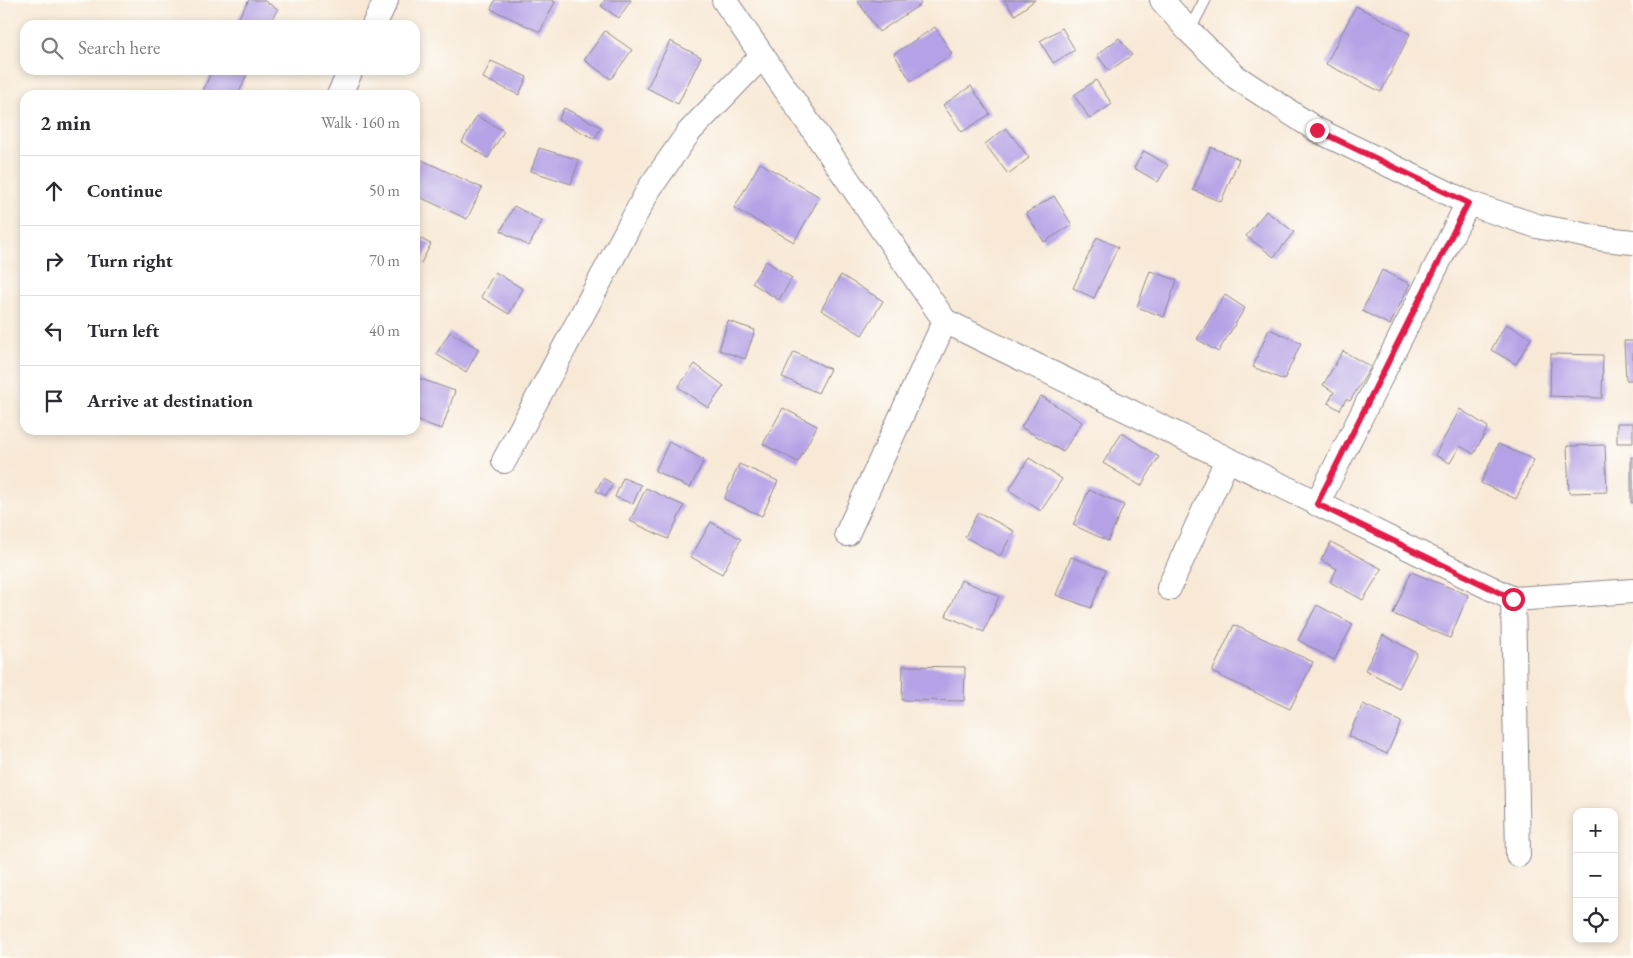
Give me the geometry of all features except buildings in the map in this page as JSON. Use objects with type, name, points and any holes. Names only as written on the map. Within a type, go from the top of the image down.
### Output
[{"type":"street","points":[[376,20],[386,0]]},
{"type":"street","points":[[724,0],[945,321],[1513,599],[1633,591]]},
{"type":"street","points":[[1162,0],[1189,32],[1236,77],[1317,130],[1468,203],[1537,226],[1604,239],[1633,242]]},
{"type":"street","points":[[504,461],[649,189],[689,132],[762,56]]},
{"type":"street","points":[[341,90],[349,75]]},
{"type":"street","points":[[1317,504],[1468,203]]},
{"type":"street","points":[[847,534],[945,321]]},
{"type":"street","points":[[1169,588],[1227,460]]},
{"type":"street","points":[[1513,599],[1518,854]]},
{"type":"lane","points":[[1189,32],[1205,0]]},
{"type":"route","points":[[1317,130],[1468,203],[1317,504],[1513,599]]}]
